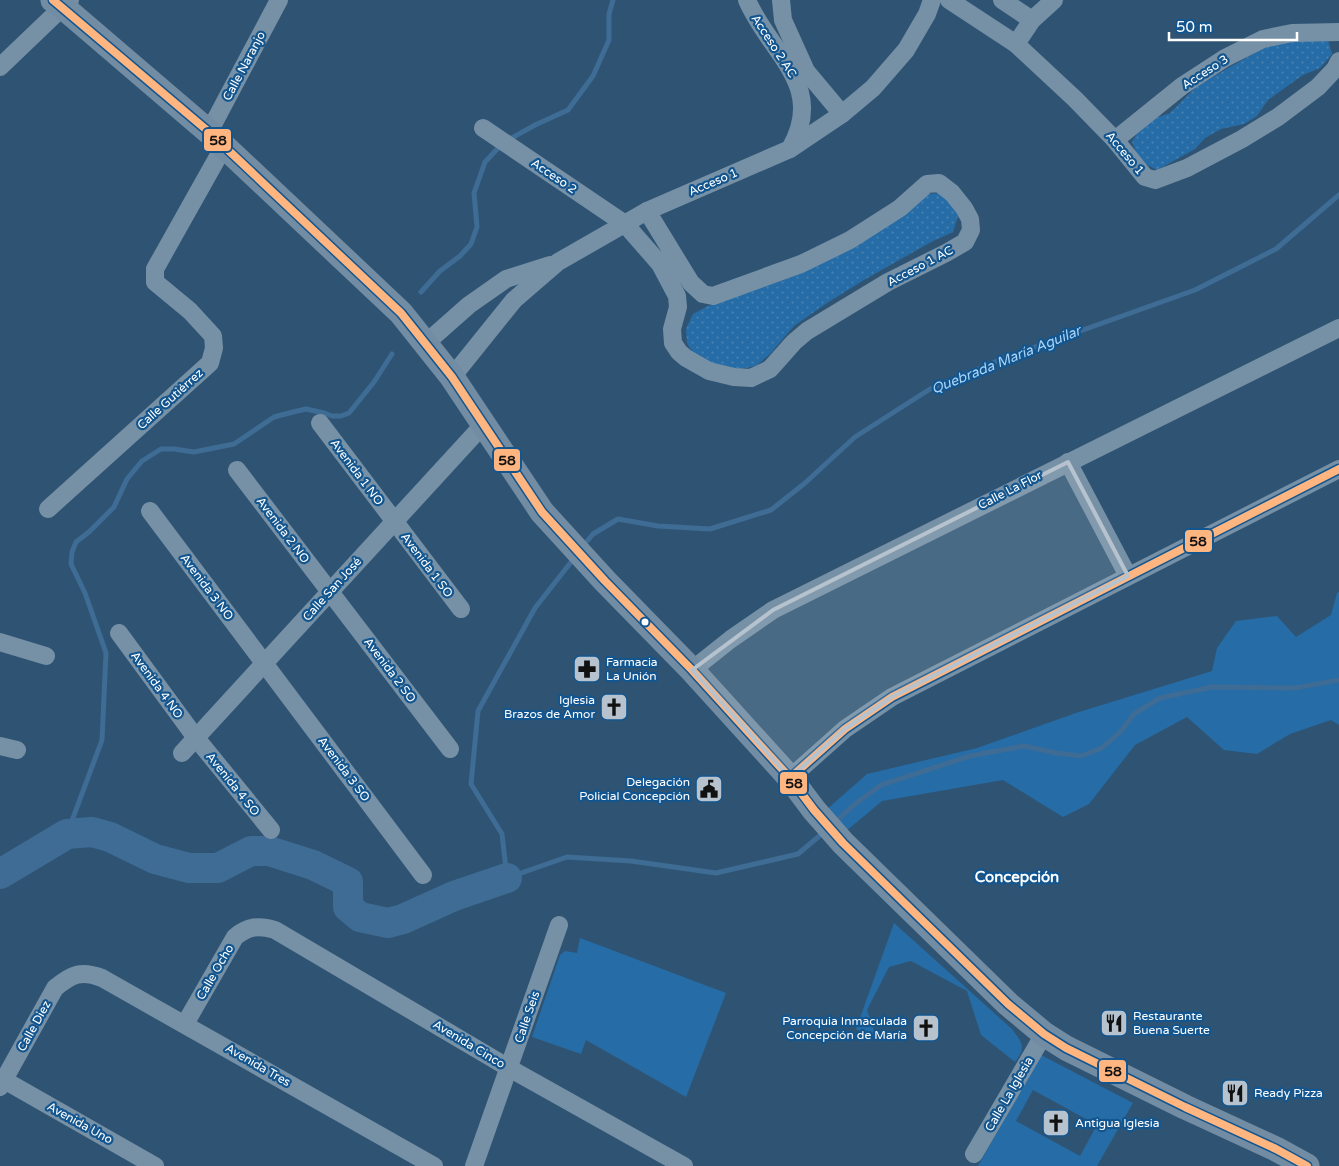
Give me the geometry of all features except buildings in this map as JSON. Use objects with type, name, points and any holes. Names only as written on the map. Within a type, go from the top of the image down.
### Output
[{"type":"main road","points":[[62,2],[216,139],[401,313],[452,377],[542,512],[605,581],[692,670],[790,778],[814,810],[843,843],[1008,1004],[1044,1034],[1066,1048],[1184,1107],[1276,1149],[1307,1166]]},
{"type":"street","name":"Calle Naranjo","points":[[216,139],[279,0]]},
{"type":"street","name":"Acceso 2 AC","points":[[747,0],[763,29],[796,77],[802,95],[803,117],[799,134],[790,149]]},
{"type":"street","name":"Acceso 2 AC","points":[[781,0],[783,20],[806,71],[842,114]]},
{"type":"street","name":"Acceso 1","points":[[452,377],[514,300],[558,262],[647,211],[790,149],[842,114],[873,88],[906,50],[927,14],[932,0]]},
{"type":"street","name":"Acceso 1","points":[[949,0],[1016,44],[1075,99],[1115,140],[1145,177],[1155,180],[1187,168],[1278,117],[1318,87],[1335,69],[1339,61]]},
{"type":"street","points":[[1002,0],[1032,20]]},
{"type":"street","points":[[1016,44],[1032,20],[1054,0]]},
{"type":"street","points":[[0,67],[62,2]]},
{"type":"street","points":[[763,29],[783,20]]},
{"type":"street","name":"Acceso 3","points":[[1115,140],[1182,86],[1225,58],[1263,39],[1292,33],[1339,32]]},
{"type":"street","name":"Acceso 2","points":[[483,128],[625,224]]},
{"type":"street","name":"Calle Gutiérrez","points":[[48,509],[210,363],[214,348],[213,336],[190,311],[156,282],[156,269],[216,139]]},
{"type":"street","name":"Acceso 1 AC","points":[[625,224],[660,264],[677,296],[678,307],[672,329],[673,343],[679,352],[709,371],[734,377],[751,378],[770,368],[807,331],[888,282],[965,242],[971,230],[970,219],[952,193],[939,183],[927,184],[900,208],[850,240],[800,264],[713,296],[702,294],[691,283],[647,211]]},
{"type":"street","name":"Acceso 1","points":[[426,343],[469,305],[506,279],[558,262]]},
{"type":"street","name":"Calle La Flor","points":[[692,670],[731,639],[773,610],[1339,328]]},
{"type":"street","name":"Avenida 1 NO","points":[[320,423],[394,521]]},
{"type":"street","name":"Calle San José","points":[[182,753],[483,424]]},
{"type":"street","points":[[1068,462],[1128,576]]},
{"type":"street","points":[[790,778],[845,729],[892,697],[1339,469]]},
{"type":"street","name":"Avenida 2 NO","points":[[237,470],[330,591]]},
{"type":"street","name":"Avenida 3 NO","points":[[150,511],[264,663]]},
{"type":"street","name":"Avenida 1 SO","points":[[394,521],[461,610]]},
{"type":"street","name":"Avenida 2 SO","points":[[330,591],[450,749]]},
{"type":"street","name":"Avenida 4 NO","points":[[119,632],[196,738]]},
{"type":"street","points":[[0,642],[46,656]]},
{"type":"street","name":"Avenida 3 SO","points":[[264,663],[423,875]]},
{"type":"street","name":"Avenida 4 SO","points":[[196,738],[271,830]]},
{"type":"street","points":[[0,746],[17,750]]},
{"type":"street","name":"Calle Seis","points":[[474,1166],[558,925]]},
{"type":"street","name":"Avenida Cinco","points":[[253,926],[264,926],[275,930],[509,1068],[684,1166]]},
{"type":"street","name":"Calle Ocho","points":[[185,1024],[235,938],[242,931],[253,926]]},
{"type":"street","name":"Avenida Tres","points":[[78,974],[91,974],[102,978],[434,1166]]},
{"type":"street","name":"Calle Diez","points":[[2,1084],[55,988],[65,979],[78,974]]},
{"type":"street","name":"Calle La Iglesia","points":[[974,1154],[1044,1034]]},
{"type":"street","name":"Avenida Uno","points":[[2,1084],[155,1166]]},
{"type":"highlighted area","points":[[1068,462],[1128,576],[892,697],[845,729],[790,778],[692,670],[773,610]]},
{"type":"shaded area","points":[[1327,37],[1332,54],[1320,68],[1303,75],[1268,100],[1257,116],[1244,124],[1221,129],[1205,138],[1195,149],[1157,170],[1140,161],[1132,142],[1144,122],[1170,113],[1197,86],[1260,50],[1278,43]]},
{"type":"shaded area","points":[[941,193],[952,203],[958,216],[953,232],[933,241],[827,303],[794,326],[770,354],[756,366],[740,369],[723,369],[693,353],[687,343],[686,329],[693,314],[708,306],[786,279],[813,266],[929,194]]},
{"type":"shaded area","points":[[1339,592],[1339,725],[1331,720],[1290,734],[1257,754],[1224,750],[1187,717],[1135,745],[1089,804],[1063,817],[1003,780],[882,801],[845,832],[826,810],[867,774],[977,748],[1076,713],[1212,671],[1217,648],[1236,621],[1277,616],[1296,637],[1331,615],[1337,593]]},
{"type":"shaded area","points":[[894,923],[1012,1029],[1022,1045],[1019,1057],[1015,1062],[981,1035],[967,991],[911,961],[889,967],[867,1010],[877,1039],[856,1029]]},
{"type":"shaded area","points":[[580,938],[726,993],[686,1097],[586,1040],[581,1054],[532,1037],[560,955],[565,951],[577,953]]},
{"type":"shaded area","points":[[1041,1055],[1133,1103],[1097,1166],[978,1166]],"holes":[[[1033,1090],[1097,1125],[1080,1156],[1016,1121]]]},
{"type":"waterway","points":[[508,140],[568,110],[593,76],[609,40],[609,14],[613,0]]},
{"type":"waterway","points":[[421,292],[440,271],[460,256],[471,244],[477,227],[474,193],[485,162],[501,145]]},
{"type":"waterway","name":"Quebrada María Aguilar","points":[[583,546],[593,534],[618,519],[658,526],[710,529],[771,510],[805,483],[855,437],[930,389],[1007,357],[1195,290],[1276,249],[1339,195]]},
{"type":"waterway","points":[[67,834],[102,740],[106,653],[85,593],[71,564],[72,552],[76,542],[114,507],[127,479],[142,461],[161,449],[194,452],[234,444],[274,417],[306,409],[332,416],[341,416],[349,413],[374,382],[392,354]]},
{"type":"waterway","name":"Quebrada María Aguilar","points":[[575,557],[535,608],[478,711],[471,784],[502,834],[507,878],[567,857],[631,861],[716,873],[798,854],[824,832]]},
{"type":"waterway","points":[[834,823],[855,804],[881,785],[970,756],[1024,746],[1081,756],[1102,748],[1120,732],[1134,714],[1160,698],[1212,687],[1295,688],[1339,680]]},
{"type":"waterway","points":[[0,874],[67,834],[92,832],[110,837],[155,859],[189,868],[218,868],[251,851],[269,851],[313,865],[348,882],[348,907],[360,917],[388,923],[403,919],[454,896],[507,878]]},
{"type":"transit line","name":"58","points":[[53,0],[209,132],[401,313],[452,377],[542,512],[605,581],[692,670],[790,778],[814,810],[843,843],[1008,1004],[1044,1034],[1066,1048],[1185,1107],[1276,1149],[1307,1166]]},
{"type":"transit line","name":"58","points":[[790,778],[845,729],[892,697],[1339,469]]},
{"type":"place","name":"Farmacia La Unión","points":[[587,669]]},
{"type":"place","name":"Iglesia Brazos de Amor","points":[[614,707]]},
{"type":"place","name":"Delegación Policial Concepción","points":[[709,789]]},
{"type":"place","name":"Restaurante Buena Suerte","points":[[1114,1023]]},
{"type":"place","name":"Parroquia Inmaculada Concepción de María","points":[[926,1028]]},
{"type":"place","name":"Ready Pizza","points":[[1235,1093]]},
{"type":"place","name":"Antigua Iglesia","points":[[1056,1123]]},
{"type":"district","name":"Concepción","points":[[1017,877]]}]
